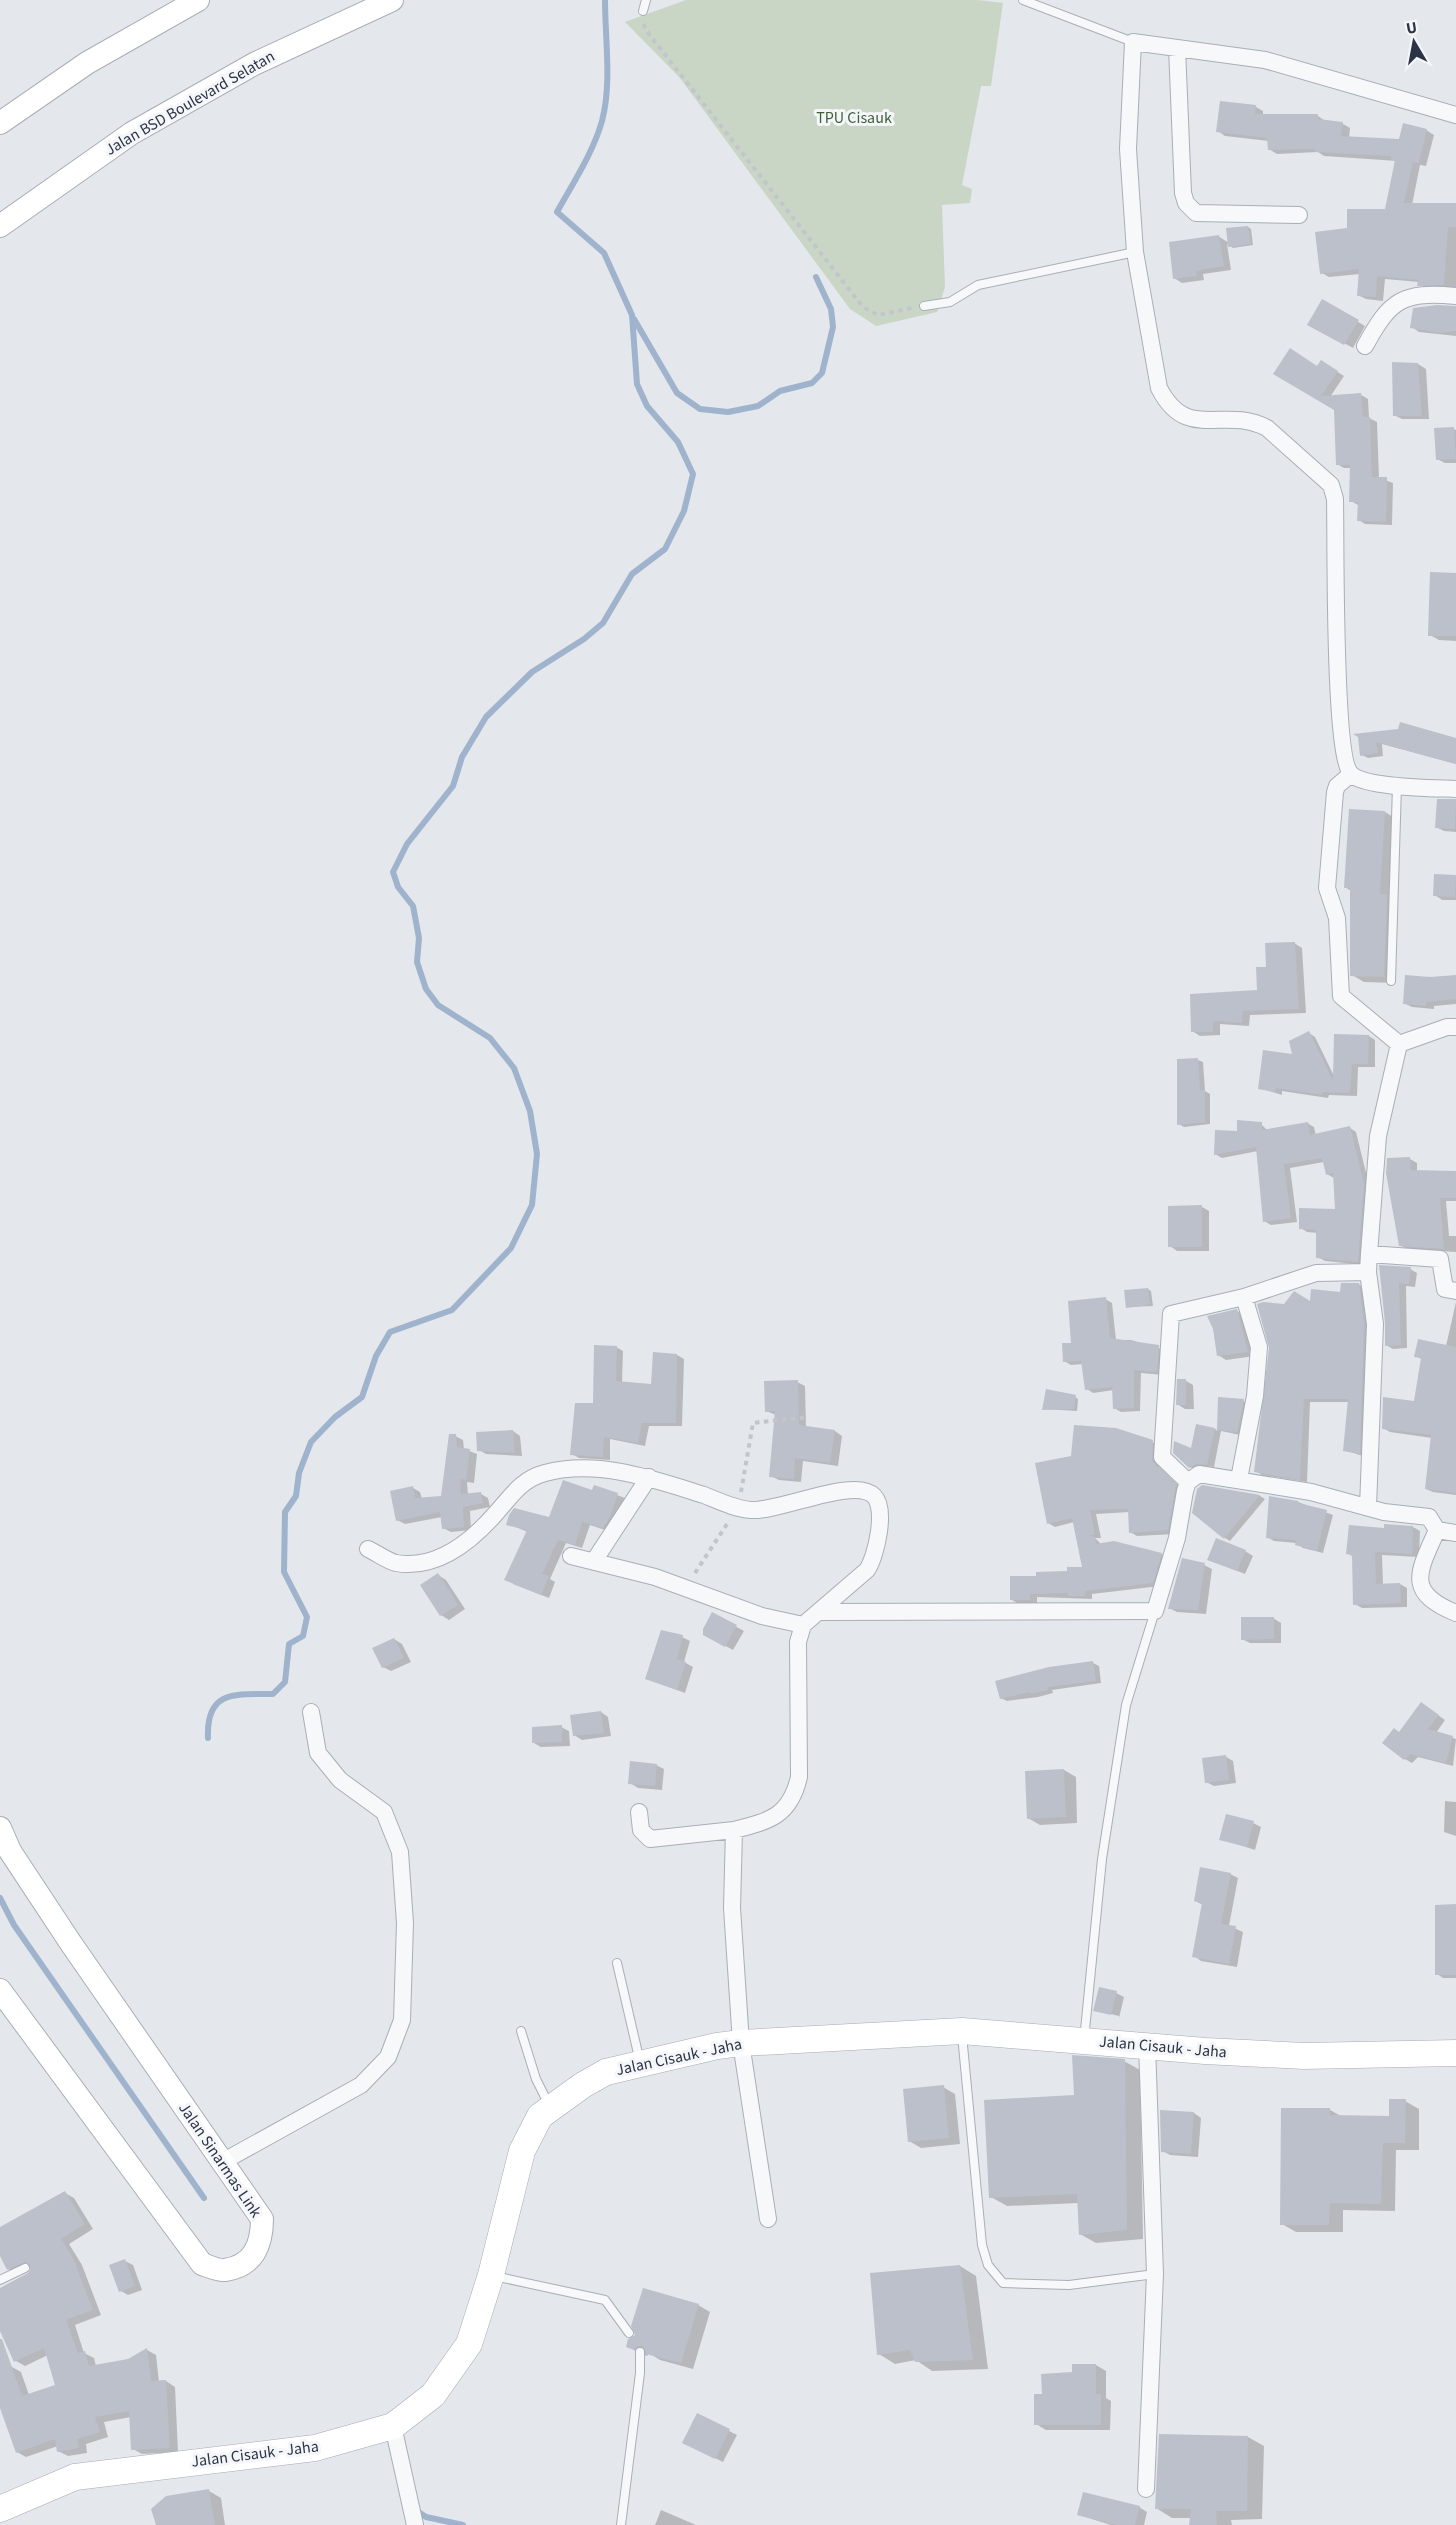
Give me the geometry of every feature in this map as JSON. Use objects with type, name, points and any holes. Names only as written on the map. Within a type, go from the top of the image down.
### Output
[{"type":"main road","name":"Jalan Cisauk - Jaha","points":[[2,2505],[75,2477],[315,2448],[393,2426],[433,2395],[469,2344],[491,2275],[522,2151],[532,2127],[550,2108],[582,2085],[606,2072],[741,2043],[962,2031],[1304,2056],[1456,2053]]},
{"type":"main road","points":[[1407,2054],[1449,2067],[1456,2066]]},
{"type":"street","points":[[0,123],[87,63],[198,0]]},
{"type":"street","name":"Jalan BSD Boulevard Selatan","points":[[0,226],[132,133],[254,64],[392,0]]},
{"type":"street","points":[[1456,114],[1265,60],[1133,42],[1128,149],[1135,252],[1158,388],[1169,408],[1186,418],[1254,422],[1267,428],[1331,484],[1335,499],[1340,724],[1346,767],[1357,778],[1397,786],[1456,789]]},
{"type":"street","points":[[1177,48],[1183,193],[1190,209],[1196,213],[1299,215]]},
{"type":"street","points":[[1365,346],[1381,316],[1396,303],[1411,296],[1425,294],[1456,296]]},
{"type":"street","points":[[1351,774],[1337,786],[1335,792],[1327,888],[1337,918],[1341,996],[1399,1044]]},
{"type":"street","points":[[1399,1044],[1447,1027],[1456,1027]]},
{"type":"street","points":[[1368,1507],[1375,1324],[1368,1272],[1369,1254],[1378,1136],[1399,1044]]},
{"type":"street","points":[[1369,1254],[1440,1259],[1445,1289],[1456,1291]]},
{"type":"street","points":[[1188,1482],[1162,1456],[1169,1318],[1176,1311],[1244,1297],[1316,1273],[1368,1272]]},
{"type":"street","points":[[1239,1479],[1255,1396],[1259,1347],[1244,1297]]},
{"type":"street","points":[[368,1549],[394,1563],[412,1564],[441,1558],[462,1546],[527,1480],[548,1472],[572,1467],[649,1477],[751,1510],[777,1509],[849,1490],[865,1491],[874,1496],[879,1505],[877,1546],[873,1560],[820,1612],[803,1625],[798,1642],[799,1777],[794,1798],[778,1815],[734,1830],[650,1839],[641,1830],[639,1812]]},
{"type":"street","points":[[820,1612],[1155,1611],[1177,1538],[1188,1482],[1199,1474],[1311,1492],[1368,1507],[1429,1517],[1437,1530],[1456,1533]]},
{"type":"street","points":[[594,1561],[649,1477]]},
{"type":"street","points":[[1437,1530],[1420,1567],[1419,1580],[1422,1592],[1435,1605],[1456,1613]]},
{"type":"street","points":[[571,1556],[655,1577],[762,1616],[803,1625]]},
{"type":"street","points":[[222,2162],[361,2085],[388,2056],[402,2020],[405,1923],[400,1852],[384,1812],[340,1780],[318,1753],[311,1712]]},
{"type":"street","name":"Jalan Sinarmas Link","points":[[0,1828],[10,1851],[64,1933],[262,2219],[262,2241],[249,2260],[224,2271],[202,2264],[0,1990]]},
{"type":"street","points":[[734,1830],[732,1908],[741,2043],[768,2218]]},
{"type":"street","points":[[1146,2489],[1155,2274],[1147,2045]]},
{"type":"street","points":[[393,2426],[415,2525]]},
{"type":"lane","points":[[643,11],[646,0]]},
{"type":"lane","points":[[1023,0],[1133,42]]},
{"type":"lane","points":[[924,306],[950,303],[978,285],[1135,252]]},
{"type":"lane","points":[[1391,981],[1394,959],[1392,921],[1397,786]]},
{"type":"lane","points":[[1083,2040],[1102,1858],[1126,1705],[1155,1611]]},
{"type":"lane","points":[[617,1963],[640,2064]]},
{"type":"lane","points":[[521,2031],[536,2079],[550,2108]]},
{"type":"lane","points":[[962,2031],[978,2218],[988,2265],[1003,2283],[1069,2285],[1155,2274]]},
{"type":"lane","points":[[0,2280],[25,2268]]},
{"type":"lane","points":[[491,2275],[605,2300],[629,2333]]},
{"type":"lane","points":[[621,2525],[640,2373],[640,2352]]},
{"type":"path","points":[[643,11],[645,29],[863,307],[878,315],[924,306]]},
{"type":"green space","name":"TPU Cisauk","points":[[686,0],[978,0],[1003,3],[991,86],[981,86],[962,185],[972,189],[970,203],[942,205],[945,287],[937,312],[876,326],[850,309],[680,78],[625,22]]},
{"type":"building","points":[[1220,101],[1256,105],[1255,114],[1318,114],[1318,119],[1343,122],[1341,136],[1399,139],[1403,123],[1427,129],[1419,163],[1413,162],[1404,203],[1456,203],[1456,227],[1448,227],[1444,285],[1417,286],[1418,280],[1377,276],[1376,297],[1357,296],[1359,269],[1320,274],[1315,232],[1347,228],[1347,209],[1385,209],[1395,160],[1391,159],[1391,156],[1315,152],[1315,149],[1268,150],[1267,138],[1216,132]]},
{"type":"building","points":[[1248,226],[1251,244],[1228,247],[1226,228]]},
{"type":"building","points":[[1219,235],[1224,266],[1196,271],[1197,276],[1173,279],[1169,242]]},
{"type":"building","points":[[1322,299],[1359,320],[1344,345],[1307,325]]},
{"type":"building","points":[[1437,305],[1456,306],[1456,331],[1440,333],[1410,328],[1413,308]]},
{"type":"building","points":[[1290,348],[1317,366],[1321,360],[1338,371],[1321,396],[1361,393],[1363,417],[1370,417],[1372,477],[1387,477],[1386,522],[1357,521],[1358,502],[1349,502],[1350,465],[1336,465],[1334,410],[1273,374]]},
{"type":"building","points":[[1392,362],[1418,363],[1422,416],[1393,416]]},
{"type":"building","points":[[1454,427],[1456,459],[1436,460],[1434,428]]},
{"type":"building","points":[[1430,572],[1456,573],[1456,636],[1428,636]]},
{"type":"building","points":[[1400,722],[1456,738],[1456,764],[1376,742],[1378,753],[1360,756],[1358,737],[1353,734],[1398,729]]},
{"type":"building","points":[[1437,799],[1456,799],[1455,829],[1435,828]]},
{"type":"building","points":[[1349,809],[1385,811],[1380,894],[1387,894],[1384,977],[1350,976],[1350,888],[1344,888]]},
{"type":"building","points":[[1434,874],[1456,875],[1455,897],[1433,896]]},
{"type":"building","points":[[1295,942],[1299,1009],[1243,1011],[1242,1023],[1213,1021],[1213,1032],[1191,1032],[1190,994],[1257,990],[1256,967],[1266,967],[1265,943]]},
{"type":"building","points":[[1405,975],[1430,977],[1456,975],[1456,999],[1426,1002],[1426,1006],[1403,1004]]},
{"type":"building","points":[[1309,1031],[1333,1081],[1334,1034],[1369,1035],[1368,1064],[1352,1064],[1350,1093],[1322,1092],[1322,1095],[1276,1088],[1275,1092],[1258,1089],[1263,1050],[1292,1054],[1289,1041]]},
{"type":"building","points":[[1198,1058],[1200,1090],[1205,1090],[1205,1122],[1177,1125],[1177,1059]]},
{"type":"building","points":[[1237,1120],[1262,1122],[1262,1130],[1308,1122],[1310,1135],[1350,1126],[1364,1184],[1358,1262],[1316,1258],[1316,1230],[1299,1229],[1299,1208],[1335,1209],[1333,1173],[1326,1175],[1322,1158],[1284,1164],[1291,1218],[1263,1222],[1256,1147],[1214,1155],[1215,1130],[1237,1131]]},
{"type":"building","points":[[1410,1157],[1411,1170],[1456,1171],[1456,1198],[1440,1198],[1444,1249],[1399,1246],[1386,1173],[1387,1158]]},
{"type":"building","points":[[1202,1205],[1202,1247],[1168,1247],[1168,1206]]},
{"type":"building","points":[[1379,1265],[1411,1267],[1409,1284],[1399,1283],[1401,1345],[1385,1346]]},
{"type":"building","points":[[1341,1283],[1359,1283],[1364,1324],[1360,1454],[1343,1451],[1348,1399],[1304,1399],[1300,1480],[1254,1472],[1269,1348],[1257,1304],[1263,1302],[1284,1304],[1294,1291],[1310,1301],[1311,1289],[1340,1292]]},
{"type":"building","points":[[1148,1288],[1150,1305],[1126,1308],[1124,1290]]},
{"type":"building","points":[[1106,1297],[1110,1338],[1159,1345],[1157,1372],[1134,1370],[1134,1408],[1113,1409],[1112,1387],[1085,1390],[1081,1361],[1063,1362],[1062,1343],[1071,1343],[1068,1301]]},
{"type":"building","points":[[1237,1309],[1248,1352],[1217,1356],[1213,1329],[1207,1316]]},
{"type":"building","points":[[1418,1339],[1456,1347],[1456,1493],[1425,1489],[1431,1435],[1382,1429],[1383,1397],[1414,1401],[1421,1358],[1414,1357]]},
{"type":"building","points":[[594,1345],[617,1346],[616,1381],[651,1384],[653,1352],[677,1354],[676,1423],[642,1423],[638,1443],[604,1437],[603,1457],[570,1455],[575,1403],[593,1403]]},
{"type":"building","points":[[1177,1379],[1186,1379],[1186,1405],[1176,1405]]},
{"type":"building","points":[[798,1380],[799,1425],[835,1430],[830,1463],[795,1458],[794,1479],[769,1477],[775,1411],[765,1412],[764,1381]]},
{"type":"building","points":[[1046,1389],[1076,1395],[1074,1409],[1042,1410]]},
{"type":"building","points":[[1218,1397],[1244,1399],[1237,1432],[1217,1430]]},
{"type":"building","points":[[1196,1424],[1215,1428],[1207,1465],[1197,1464],[1189,1468],[1173,1453],[1174,1441],[1191,1448]]},
{"type":"building","points":[[1074,1425],[1116,1428],[1153,1440],[1152,1461],[1176,1485],[1168,1530],[1129,1533],[1128,1509],[1090,1510],[1095,1535],[1089,1535],[1095,1537],[1096,1544],[1114,1541],[1162,1553],[1153,1583],[1085,1591],[1085,1596],[1068,1596],[1068,1593],[1030,1594],[1030,1600],[1010,1600],[1010,1576],[1036,1576],[1036,1572],[1067,1571],[1067,1567],[1082,1567],[1072,1518],[1047,1524],[1035,1463],[1071,1456]]},
{"type":"building","points":[[513,1430],[515,1453],[477,1451],[476,1432]]},
{"type":"building","points":[[449,1434],[456,1434],[457,1447],[470,1449],[466,1480],[460,1479],[461,1494],[481,1492],[483,1503],[463,1507],[464,1527],[442,1529],[440,1512],[396,1521],[390,1491],[413,1486],[415,1498],[441,1496]]},
{"type":"building","points":[[563,1480],[592,1490],[594,1485],[618,1493],[610,1517],[603,1528],[582,1522],[575,1545],[558,1540],[542,1574],[549,1576],[541,1595],[504,1580],[527,1530],[506,1525],[514,1508],[549,1517]]},
{"type":"building","points":[[1202,1485],[1260,1495],[1224,1539],[1192,1513],[1197,1489]]},
{"type":"building","points":[[1269,1496],[1298,1501],[1298,1503],[1327,1510],[1317,1551],[1295,1545],[1296,1540],[1266,1538]]},
{"type":"building","points":[[1384,1524],[1413,1526],[1412,1554],[1375,1552],[1376,1584],[1400,1583],[1401,1603],[1353,1605],[1352,1555],[1346,1554],[1349,1525],[1384,1528]]},
{"type":"building","points":[[1216,1538],[1246,1550],[1237,1571],[1207,1560]]},
{"type":"building","points":[[1182,1558],[1205,1563],[1198,1610],[1168,1609]]},
{"type":"building","points":[[438,1573],[458,1605],[440,1616],[420,1585]]},
{"type":"building","points":[[712,1612],[737,1625],[725,1647],[703,1635],[703,1629]]},
{"type":"building","points":[[1241,1617],[1274,1617],[1274,1639],[1241,1640]]},
{"type":"building","points":[[661,1630],[683,1635],[677,1659],[686,1662],[677,1690],[645,1679]]},
{"type":"building","points":[[394,1638],[404,1658],[382,1668],[372,1648]]},
{"type":"building","points":[[1093,1661],[1096,1681],[1048,1687],[1048,1690],[1000,1699],[995,1681],[1049,1667]]},
{"type":"building","points":[[1421,1702],[1439,1715],[1428,1729],[1453,1736],[1446,1763],[1410,1754],[1404,1760],[1382,1743],[1394,1728],[1399,1732]]},
{"type":"building","points":[[601,1711],[604,1733],[573,1736],[570,1715]]},
{"type":"building","points":[[562,1725],[562,1742],[532,1743],[532,1727]]},
{"type":"building","points":[[1226,1755],[1229,1780],[1205,1783],[1202,1758]]},
{"type":"building","points":[[630,1761],[657,1764],[655,1786],[628,1784]]},
{"type":"building","points":[[1064,1769],[1066,1817],[1027,1819],[1025,1771]]},
{"type":"building","points":[[1226,1814],[1254,1821],[1247,1847],[1219,1840]]},
{"type":"building","points":[[1200,1867],[1231,1873],[1221,1924],[1236,1926],[1229,1964],[1192,1957],[1202,1903],[1194,1901]]},
{"type":"building","points":[[1456,1904],[1456,1975],[1435,1975],[1435,1905]]},
{"type":"building","points":[[1099,1987],[1117,1991],[1111,2015],[1093,2011]]},
{"type":"building","points":[[1072,2055],[1125,2059],[1127,2230],[1079,2235],[1077,2194],[989,2198],[984,2100],[1074,2095]]},
{"type":"building","points":[[944,2085],[949,2138],[908,2142],[903,2089]]},
{"type":"building","points":[[1389,2099],[1406,2099],[1405,2143],[1383,2143],[1381,2204],[1330,2203],[1329,2225],[1280,2225],[1281,2108],[1330,2108],[1330,2115],[1389,2116]]},
{"type":"building","points":[[1160,2110],[1194,2112],[1191,2154],[1161,2152]]},
{"type":"building","points":[[65,2191],[85,2224],[61,2239],[73,2258],[93,2310],[66,2320],[78,2353],[85,2351],[89,2366],[128,2359],[147,2348],[151,2381],[166,2380],[170,2448],[131,2450],[129,2411],[95,2417],[100,2432],[77,2439],[79,2448],[57,2452],[55,2439],[16,2453],[0,2408],[0,2339],[2,2339],[22,2396],[55,2385],[44,2348],[14,2362],[0,2331],[0,2288],[28,2273],[31,2268],[25,2262],[7,2270],[0,2256],[0,2227]]},
{"type":"building","points":[[125,2259],[135,2286],[119,2292],[109,2265]]},
{"type":"building","points":[[960,2265],[973,2360],[915,2362],[910,2350],[877,2355],[870,2273]]},
{"type":"building","points":[[643,2288],[699,2304],[681,2363],[646,2354],[643,2346],[637,2346],[634,2350],[626,2347],[628,2339],[635,2335],[631,2326]]},
{"type":"building","points":[[1072,2364],[1096,2364],[1096,2394],[1101,2394],[1101,2425],[1034,2425],[1034,2394],[1042,2394],[1041,2374],[1072,2372]]},
{"type":"building","points":[[697,2413],[730,2429],[715,2459],[682,2443]]},
{"type":"building","points":[[1159,2434],[1248,2436],[1247,2511],[1216,2511],[1217,2525],[1189,2525],[1191,2509],[1155,2509]]},
{"type":"building","points":[[209,2489],[215,2525],[156,2525],[151,2509],[166,2496]]},
{"type":"building","points":[[1083,2492],[1140,2506],[1135,2525],[1116,2525],[1077,2515]]},
{"type":"waterway","points":[[208,1738],[212,1711],[218,1703],[235,1695],[273,1694],[285,1682],[289,1644],[303,1636],[307,1617],[284,1572],[285,1512],[296,1496],[299,1473],[311,1442],[335,1417],[362,1397],[376,1356],[390,1332],[452,1310],[511,1248],[532,1205],[537,1154],[530,1111],[514,1068],[490,1038],[438,1005],[426,989],[417,962],[419,938],[413,906],[398,887],[393,872],[407,844],[453,786],[462,757],[486,717],[532,672],[584,639],[603,623],[632,574],[665,549],[684,511],[693,474],[678,442],[647,406],[637,384],[632,315],[604,253],[557,212],[588,156],[602,121],[607,92],[605,0]]},
{"type":"waterway","points":[[634,319],[677,393],[700,409],[728,412],[758,406],[780,391],[812,383],[822,373],[833,327],[831,309],[816,277]]},
{"type":"waterway","points":[[0,1898],[14,1925],[204,2198]]},
{"type":"waterway","points":[[417,2511],[426,2517],[463,2525]]}]
